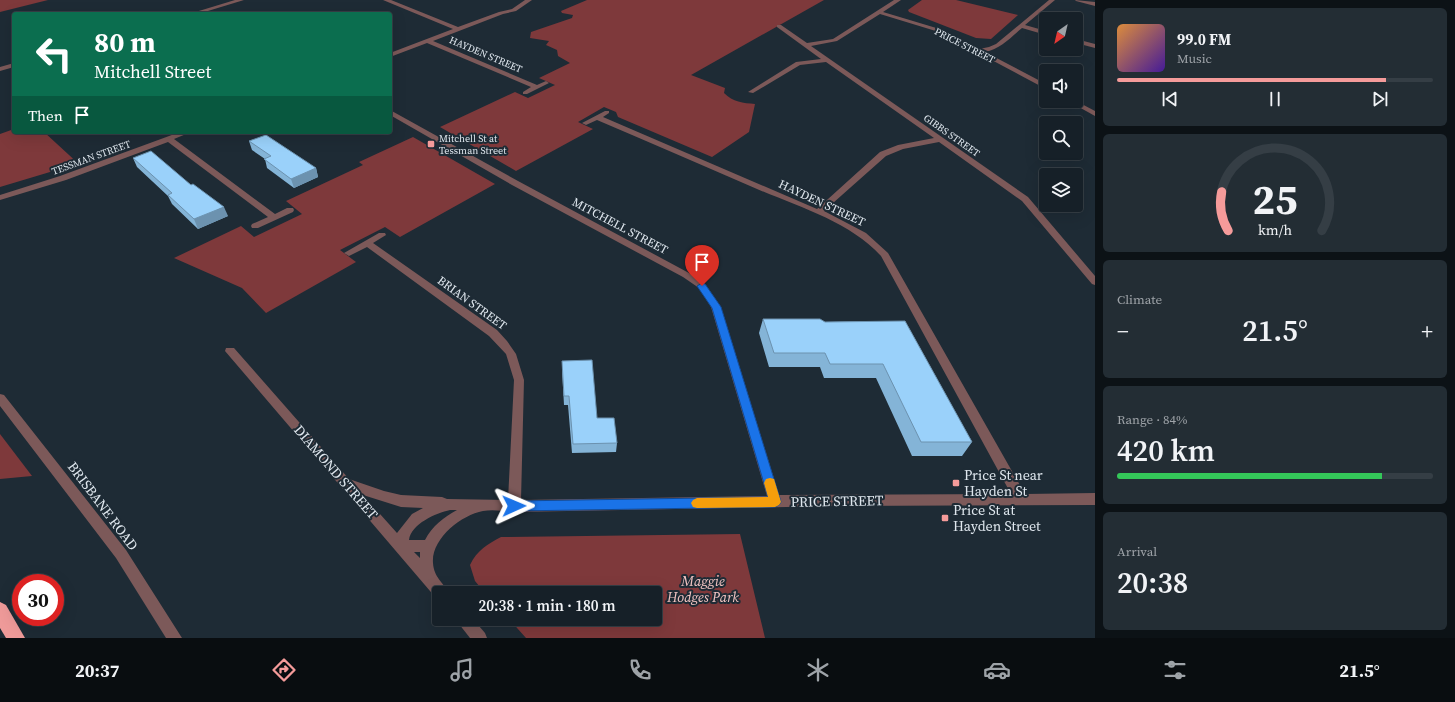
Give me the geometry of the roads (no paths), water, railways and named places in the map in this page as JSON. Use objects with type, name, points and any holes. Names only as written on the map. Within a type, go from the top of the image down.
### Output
[{"type":"highway","points":[[0,611],[16,638]]},
{"type":"street","points":[[199,12],[241,0]]},
{"type":"street","points":[[386,0],[458,29]]},
{"type":"street","points":[[501,13],[521,0]]},
{"type":"street","points":[[392,54],[501,13],[514,10],[529,0]]},
{"type":"street","points":[[751,92],[797,64],[802,58],[829,46],[835,40],[898,0]]},
{"type":"street","points":[[979,51],[998,46],[1052,0]]},
{"type":"street","points":[[1078,0],[1095,4]]},
{"type":"street","points":[[212,8],[219,12]]},
{"type":"street","name":"PRICE STREET","points":[[879,12],[941,31],[1039,83]]},
{"type":"street","name":"GIBBS STREET","points":[[779,26],[1025,199],[1095,282]]},
{"type":"street","points":[[1021,26],[1039,31]]},
{"type":"street","points":[[807,45],[835,40]]},
{"type":"street","name":"HAYDEN STREET","points":[[428,41],[536,87]]},
{"type":"street","points":[[1083,43],[1095,46]]},
{"type":"street","points":[[797,64],[826,60]]},
{"type":"street","points":[[0,69],[12,66]]},
{"type":"street","points":[[525,93],[546,83]]},
{"type":"street","points":[[1083,107],[1095,107]]},
{"type":"street","points":[[1083,107],[1095,114]]},
{"type":"street","points":[[586,123],[607,112]]},
{"type":"street","name":"MITCHELL STREET","points":[[392,113],[515,183],[686,275],[702,286],[716,307],[775,502]]},
{"type":"street","name":"HAYDEN STREET","points":[[597,117],[818,212],[862,233],[871,240],[885,255],[1021,499]]},
{"type":"street","name":"TESSMAN STREET","points":[[0,198],[63,178],[182,134]]},
{"type":"street","points":[[169,139],[274,217]]},
{"type":"street","points":[[818,212],[883,154],[901,147],[941,139]]},
{"type":"street","points":[[255,226],[290,210]]},
{"type":"street","points":[[349,253],[382,235]]},
{"type":"street","name":"BRIAN STREET","points":[[366,243],[493,333],[505,343],[512,353],[517,366],[519,380],[514,506]]},
{"type":"street","name":"DIAMOND STREET","points":[[230,351],[435,586]]},
{"type":"street","name":"BRISBANE ROAD","points":[[0,398],[121,554],[175,638]]},
{"type":"street","points":[[344,481],[362,490],[401,501],[459,504]]},
{"type":"street","name":"PRICE STREET","points":[[401,546],[402,537],[406,529],[422,515],[439,506],[459,504],[514,506],[1095,499]]},
{"type":"street","name":"PRICE STREET","points":[[428,546],[446,524],[468,511],[484,505]]},
{"type":"street","points":[[401,546],[428,546],[425,555],[425,564],[436,586]]},
{"type":"street","points":[[470,626],[480,638]]},
{"type":"place","name":"Mitchell St at Tessman Street","points":[[431,144]]},
{"type":"place","name":"Price St near Hayden St","points":[[956,483]]},
{"type":"place","name":"Price St at Hayden Street","points":[[945,518]]},
{"type":"park label","name":"Maggie Hodges Park","points":[[703,590]]}]
